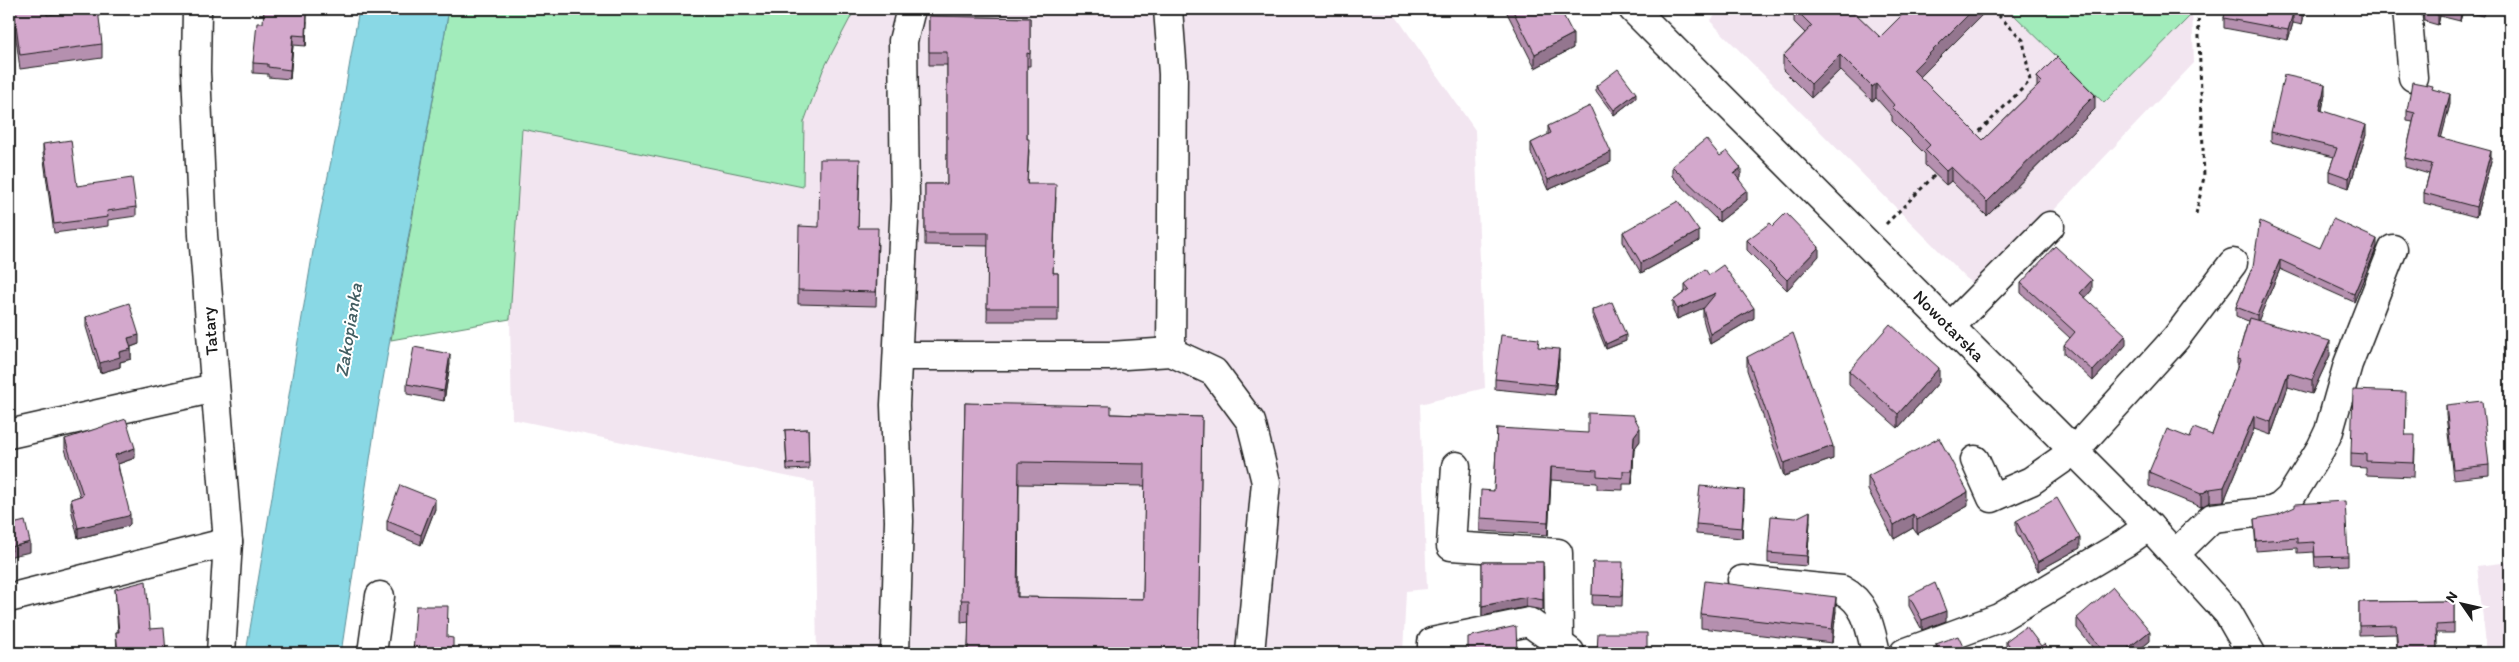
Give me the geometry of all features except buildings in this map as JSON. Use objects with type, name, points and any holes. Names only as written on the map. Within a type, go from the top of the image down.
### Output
[{"type":"main road","name":"Tatary","points":[[197,9],[196,70],[202,235],[228,542],[221,653]]},
{"type":"main road","points":[[895,653],[899,521],[896,405],[905,200],[903,42],[911,9]]},
{"type":"main road","points":[[1168,9],[1173,74],[1172,352]]},
{"type":"main road","name":"Nowotarska","points":[[1633,9],[2149,526],[2228,613],[2251,653]]},
{"type":"main road","points":[[2407,9],[2412,77]]},
{"type":"main road","points":[[1950,327],[2050,226]]},
{"type":"main road","points":[[2175,554],[2212,518],[2270,511],[2280,507],[2290,498],[2321,448],[2348,364],[2393,249]]},
{"type":"main road","points":[[1975,460],[1992,498],[2031,481],[2074,451],[2176,338],[2233,263]]},
{"type":"main road","points":[[899,356],[1110,356],[1172,352],[1214,372],[1251,422],[1266,482],[1250,653]]},
{"type":"main road","points":[[9,434],[215,388]]},
{"type":"main road","points":[[1456,466],[1451,546],[1558,553],[1565,649]]},
{"type":"main road","points":[[1904,653],[1999,618],[2149,526]]},
{"type":"main road","points":[[9,598],[228,542]]},
{"type":"main road","points":[[1742,580],[1842,590],[1853,596],[1867,615],[1876,653]]},
{"type":"main road","points":[[372,653],[380,596]]},
{"type":"main road","points":[[1432,653],[1432,642],[1529,622],[1565,649]]},
{"type":"path","points":[[1970,140],[2030,81],[2023,40],[1998,15],[2004,9]]},
{"type":"path","points":[[2196,214],[2204,177],[2198,9]]},
{"type":"path","points":[[1880,230],[1935,175]]},
{"type":"shaded area","points":[[855,9],[1391,9],[1475,130],[1485,388],[1420,404],[1427,589],[1406,591],[1403,653],[817,653],[814,482],[512,419],[510,319],[521,129],[803,187],[804,122],[823,70]]},
{"type":"shaded area","points":[[1721,9],[2192,9],[2194,63],[1978,290],[1710,21]]},
{"type":"shaded area","points":[[2510,562],[2510,653],[2487,653],[2477,566]]},
{"type":"green space","points":[[449,9],[855,9],[823,70],[804,122],[803,187],[522,129],[510,319],[391,340]]},
{"type":"green space","points":[[2190,9],[2191,15],[2104,103],[2009,10]]},
{"type":"water","name":"Zakopianka","points":[[359,9],[449,9],[377,413],[341,653],[246,653],[315,239],[343,103]]}]
